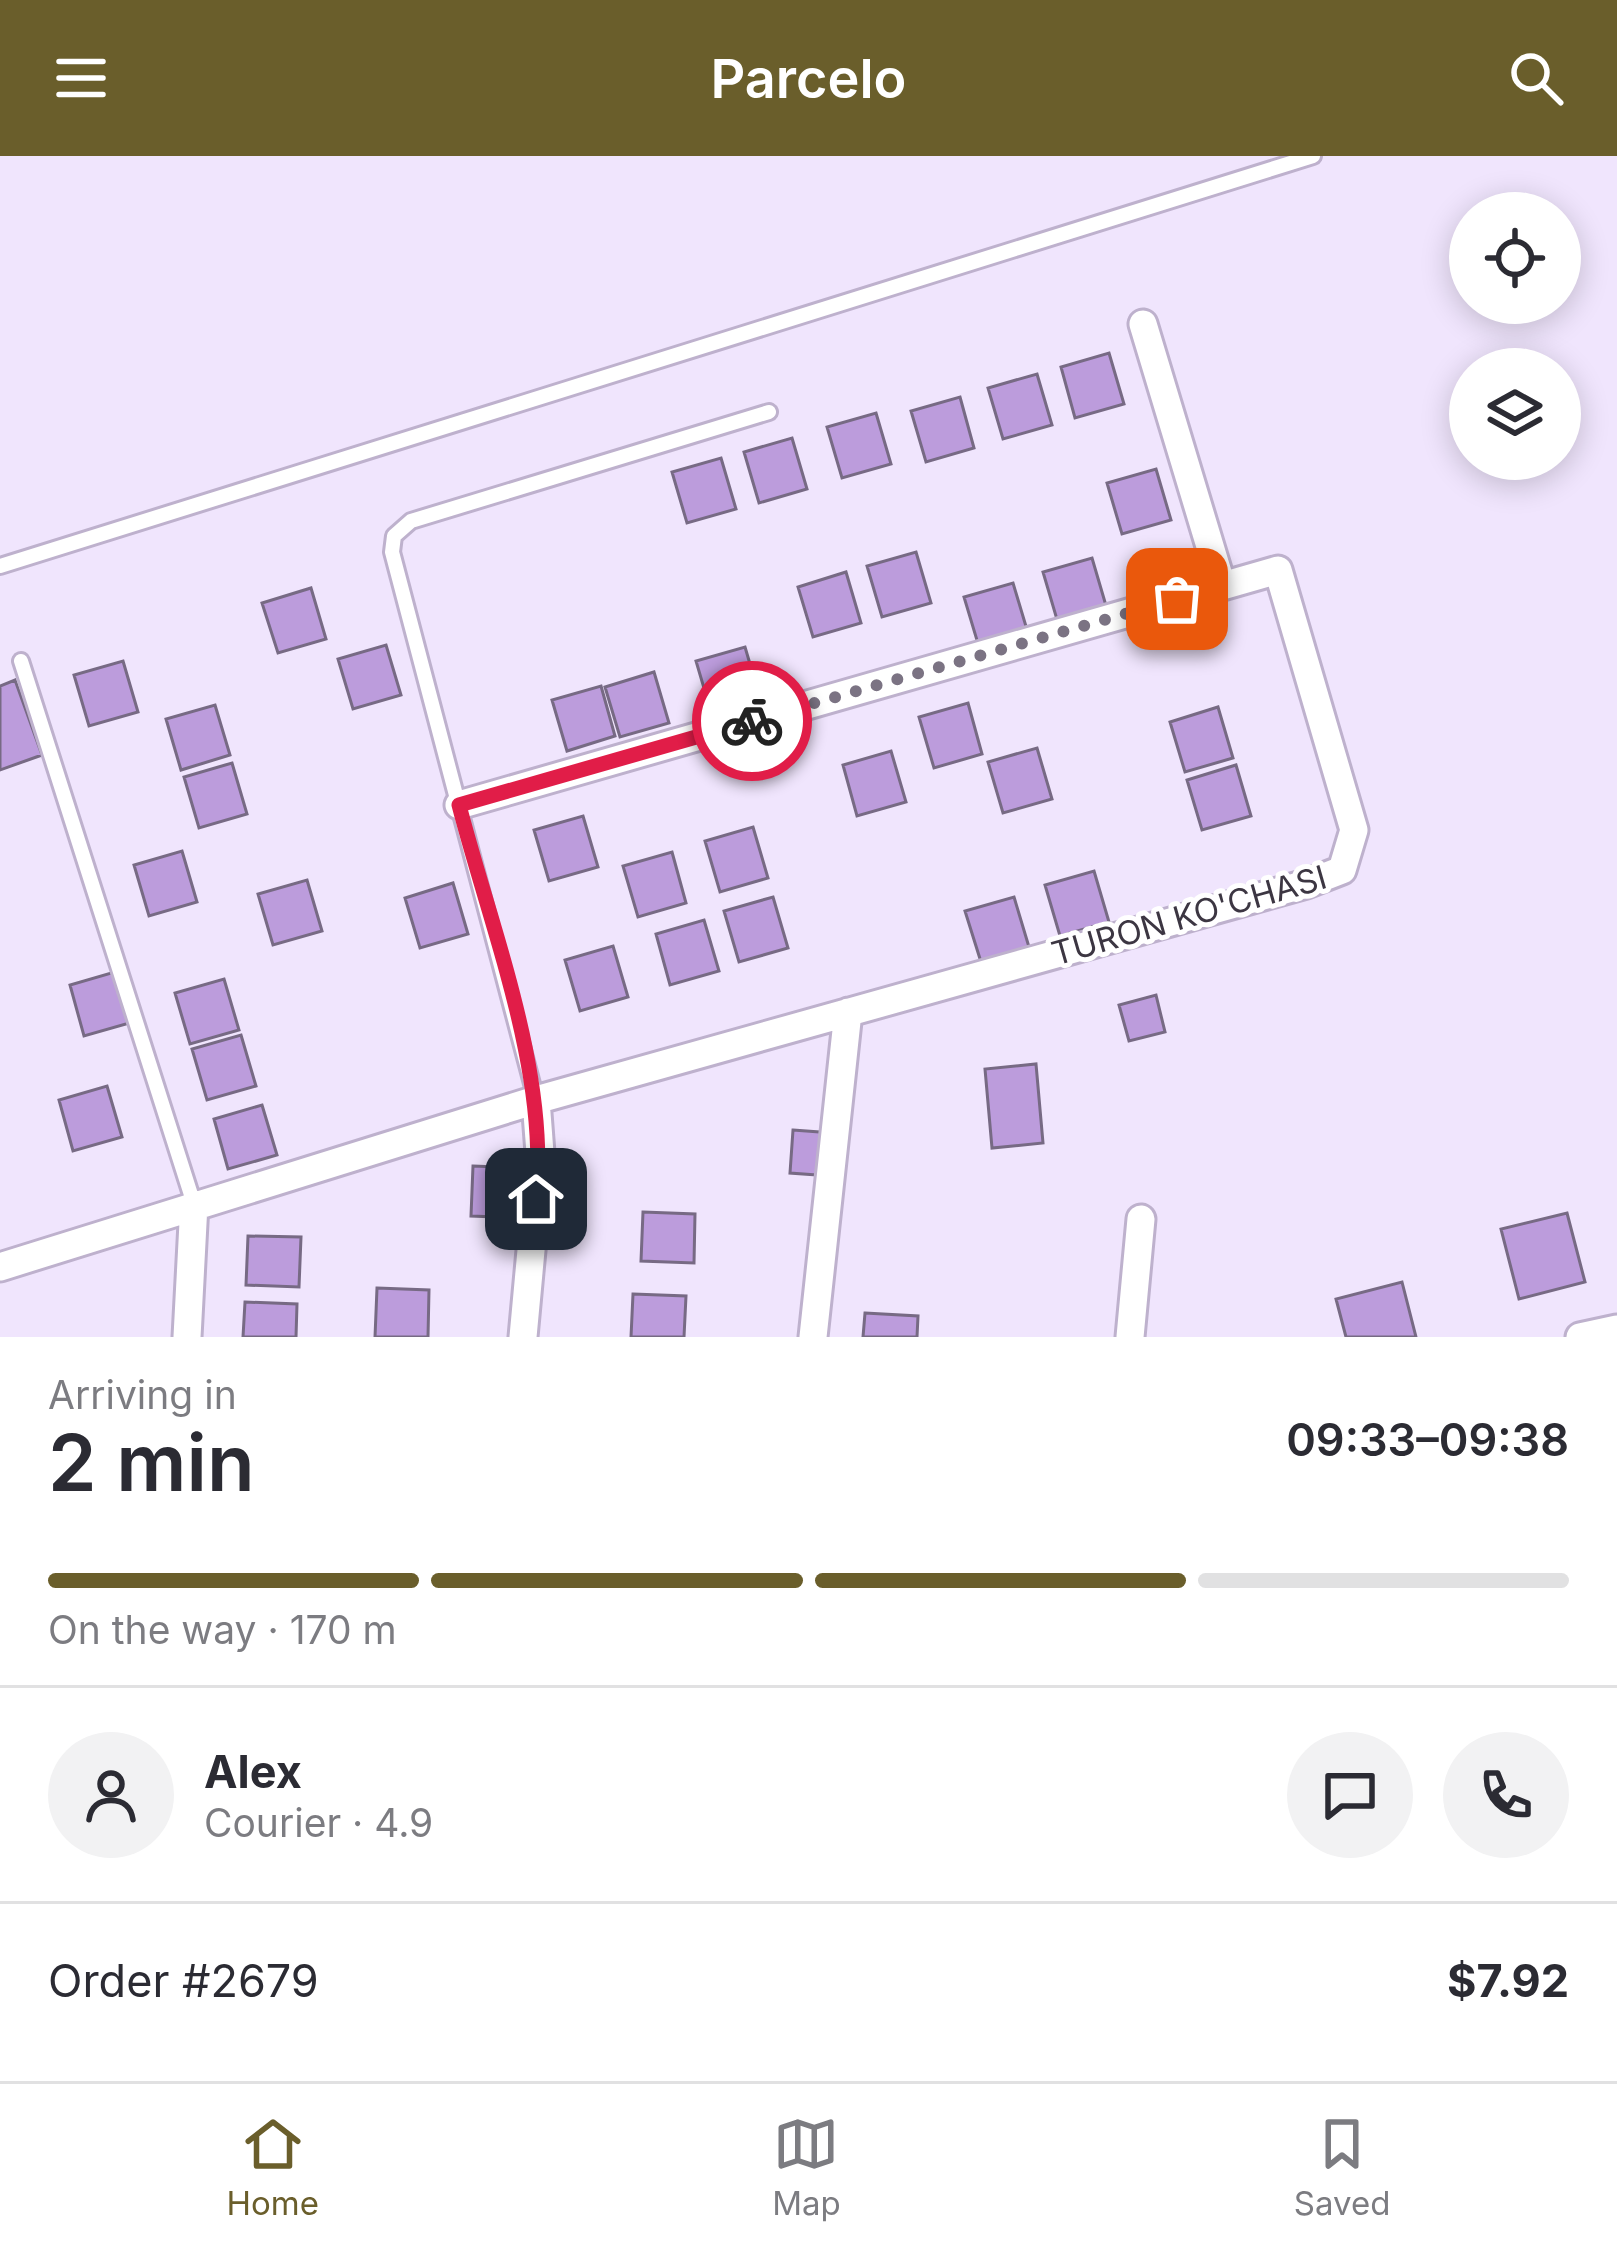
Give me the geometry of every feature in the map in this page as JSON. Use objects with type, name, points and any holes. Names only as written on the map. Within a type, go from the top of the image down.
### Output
[{"type":"street","points":[[1143,324],[1222,586]]},
{"type":"street","name":"TURON KO'CHASI","points":[[0,1267],[536,1100],[1342,870],[1354,830],[1278,570],[459,805]]},
{"type":"street","points":[[814,1337],[848,1012]]},
{"type":"street","points":[[523,1337],[541,1153],[536,1100]]},
{"type":"street","points":[[187,1337],[194,1204]]},
{"type":"street","points":[[1130,1337],[1141,1219]]},
{"type":"street","points":[[1580,1337],[1617,1329]]},
{"type":"lane","points":[[0,566],[1313,156]]},
{"type":"lane","points":[[536,1100],[392,552],[394,536],[411,521],[769,412]]},
{"type":"lane","points":[[21,661],[194,1204]]},
{"type":"building","points":[[1109,353],[1124,404],[1075,418],[1061,367]]},
{"type":"building","points":[[1037,374],[1052,425],[1003,439],[988,388]]},
{"type":"building","points":[[960,397],[974,448],[926,462],[911,411]]},
{"type":"building","points":[[876,413],[891,464],[842,478],[827,427]]},
{"type":"building","points":[[792,438],[807,489],[759,503],[744,452]]},
{"type":"building","points":[[721,458],[736,509],[687,523],[672,472]]},
{"type":"building","points":[[1156,469],[1171,520],[1122,534],[1107,483]]},
{"type":"building","points":[[916,552],[931,603],[882,617],[867,566]]},
{"type":"building","points":[[1092,558],[1107,609],[1058,623],[1043,572]]},
{"type":"building","points":[[846,572],[861,623],[813,637],[798,587]]},
{"type":"building","points":[[1013,583],[1028,633],[979,647],[964,597]]},
{"type":"building","points":[[311,588],[326,639],[278,653],[262,603]]},
{"type":"building","points":[[386,645],[401,695],[353,709],[338,659]]},
{"type":"building","points":[[745,647],[760,698],[711,712],[696,661]]},
{"type":"building","points":[[123,661],[138,712],[89,726],[74,675]]},
{"type":"building","points":[[654,672],[669,723],[620,737],[605,687]]},
{"type":"building","points":[[15,680],[42,755],[0,770],[0,686]]},
{"type":"building","points":[[601,686],[615,736],[567,751],[552,700]]},
{"type":"building","points":[[968,703],[982,754],[934,768],[919,717]]},
{"type":"building","points":[[215,705],[230,755],[181,770],[166,719]]},
{"type":"building","points":[[1218,707],[1233,758],[1185,772],[1170,722]]},
{"type":"building","points":[[1037,748],[1052,799],[1003,813],[988,762]]},
{"type":"building","points":[[891,751],[906,802],[857,816],[843,765]]},
{"type":"building","points":[[232,763],[247,814],[199,828],[184,777]]},
{"type":"building","points":[[1236,765],[1251,816],[1202,830],[1187,780]]},
{"type":"building","points":[[583,816],[598,867],[549,881],[534,830]]},
{"type":"building","points":[[753,827],[768,878],[720,892],[705,841]]},
{"type":"building","points":[[182,851],[197,902],[149,916],[134,865]]},
{"type":"building","points":[[672,852],[686,903],[638,917],[623,866]]},
{"type":"building","points":[[1094,871],[1109,922],[1060,936],[1045,885]]},
{"type":"building","points":[[307,880],[322,931],[273,945],[258,894]]},
{"type":"building","points":[[453,883],[468,934],[420,948],[405,898]]},
{"type":"building","points":[[773,897],[788,948],[739,962],[724,911]]},
{"type":"building","points":[[1014,897],[1029,947],[981,962],[965,911]]},
{"type":"building","points":[[704,920],[719,971],[670,985],[656,934]]},
{"type":"building","points":[[613,946],[628,997],[580,1011],[565,960]]},
{"type":"building","points":[[118,971],[133,1022],[84,1036],[70,985]]},
{"type":"building","points":[[224,979],[239,1030],[190,1044],[175,993]]},
{"type":"building","points":[[1156,995],[1165,1032],[1129,1041],[1119,1005]]},
{"type":"building","points":[[241,1035],[256,1086],[207,1100],[192,1049]]},
{"type":"building","points":[[1036,1064],[1043,1143],[992,1148],[985,1069]]},
{"type":"building","points":[[107,1086],[122,1137],[73,1151],[59,1100]]},
{"type":"building","points":[[262,1105],[277,1155],[228,1169],[214,1119]]},
{"type":"building","points":[[793,1130],[846,1134],[844,1177],[790,1173]]},
{"type":"building","points":[[473,1166],[526,1168],[524,1218],[471,1216]]},
{"type":"building","points":[[643,1212],[695,1214],[694,1263],[641,1261]]},
{"type":"building","points":[[1567,1213],[1585,1282],[1519,1299],[1501,1229]]},
{"type":"building","points":[[248,1236],[301,1237],[299,1287],[246,1285]]},
{"type":"building","points":[[1402,1282],[1416,1337],[1346,1337],[1336,1299]]},
{"type":"building","points":[[377,1288],[429,1290],[428,1337],[375,1337]]},
{"type":"building","points":[[633,1294],[686,1296],[684,1337],[631,1337]]},
{"type":"building","points":[[245,1302],[297,1304],[296,1337],[243,1337]]},
{"type":"building","points":[[865,1313],[918,1316],[917,1337],[863,1337]]},
{"type":"way so far","points":[[752,721],[1177,599]]},
{"type":"route","points":[[536,1199],[541,1153],[536,1100],[459,805],[752,721]]}]
